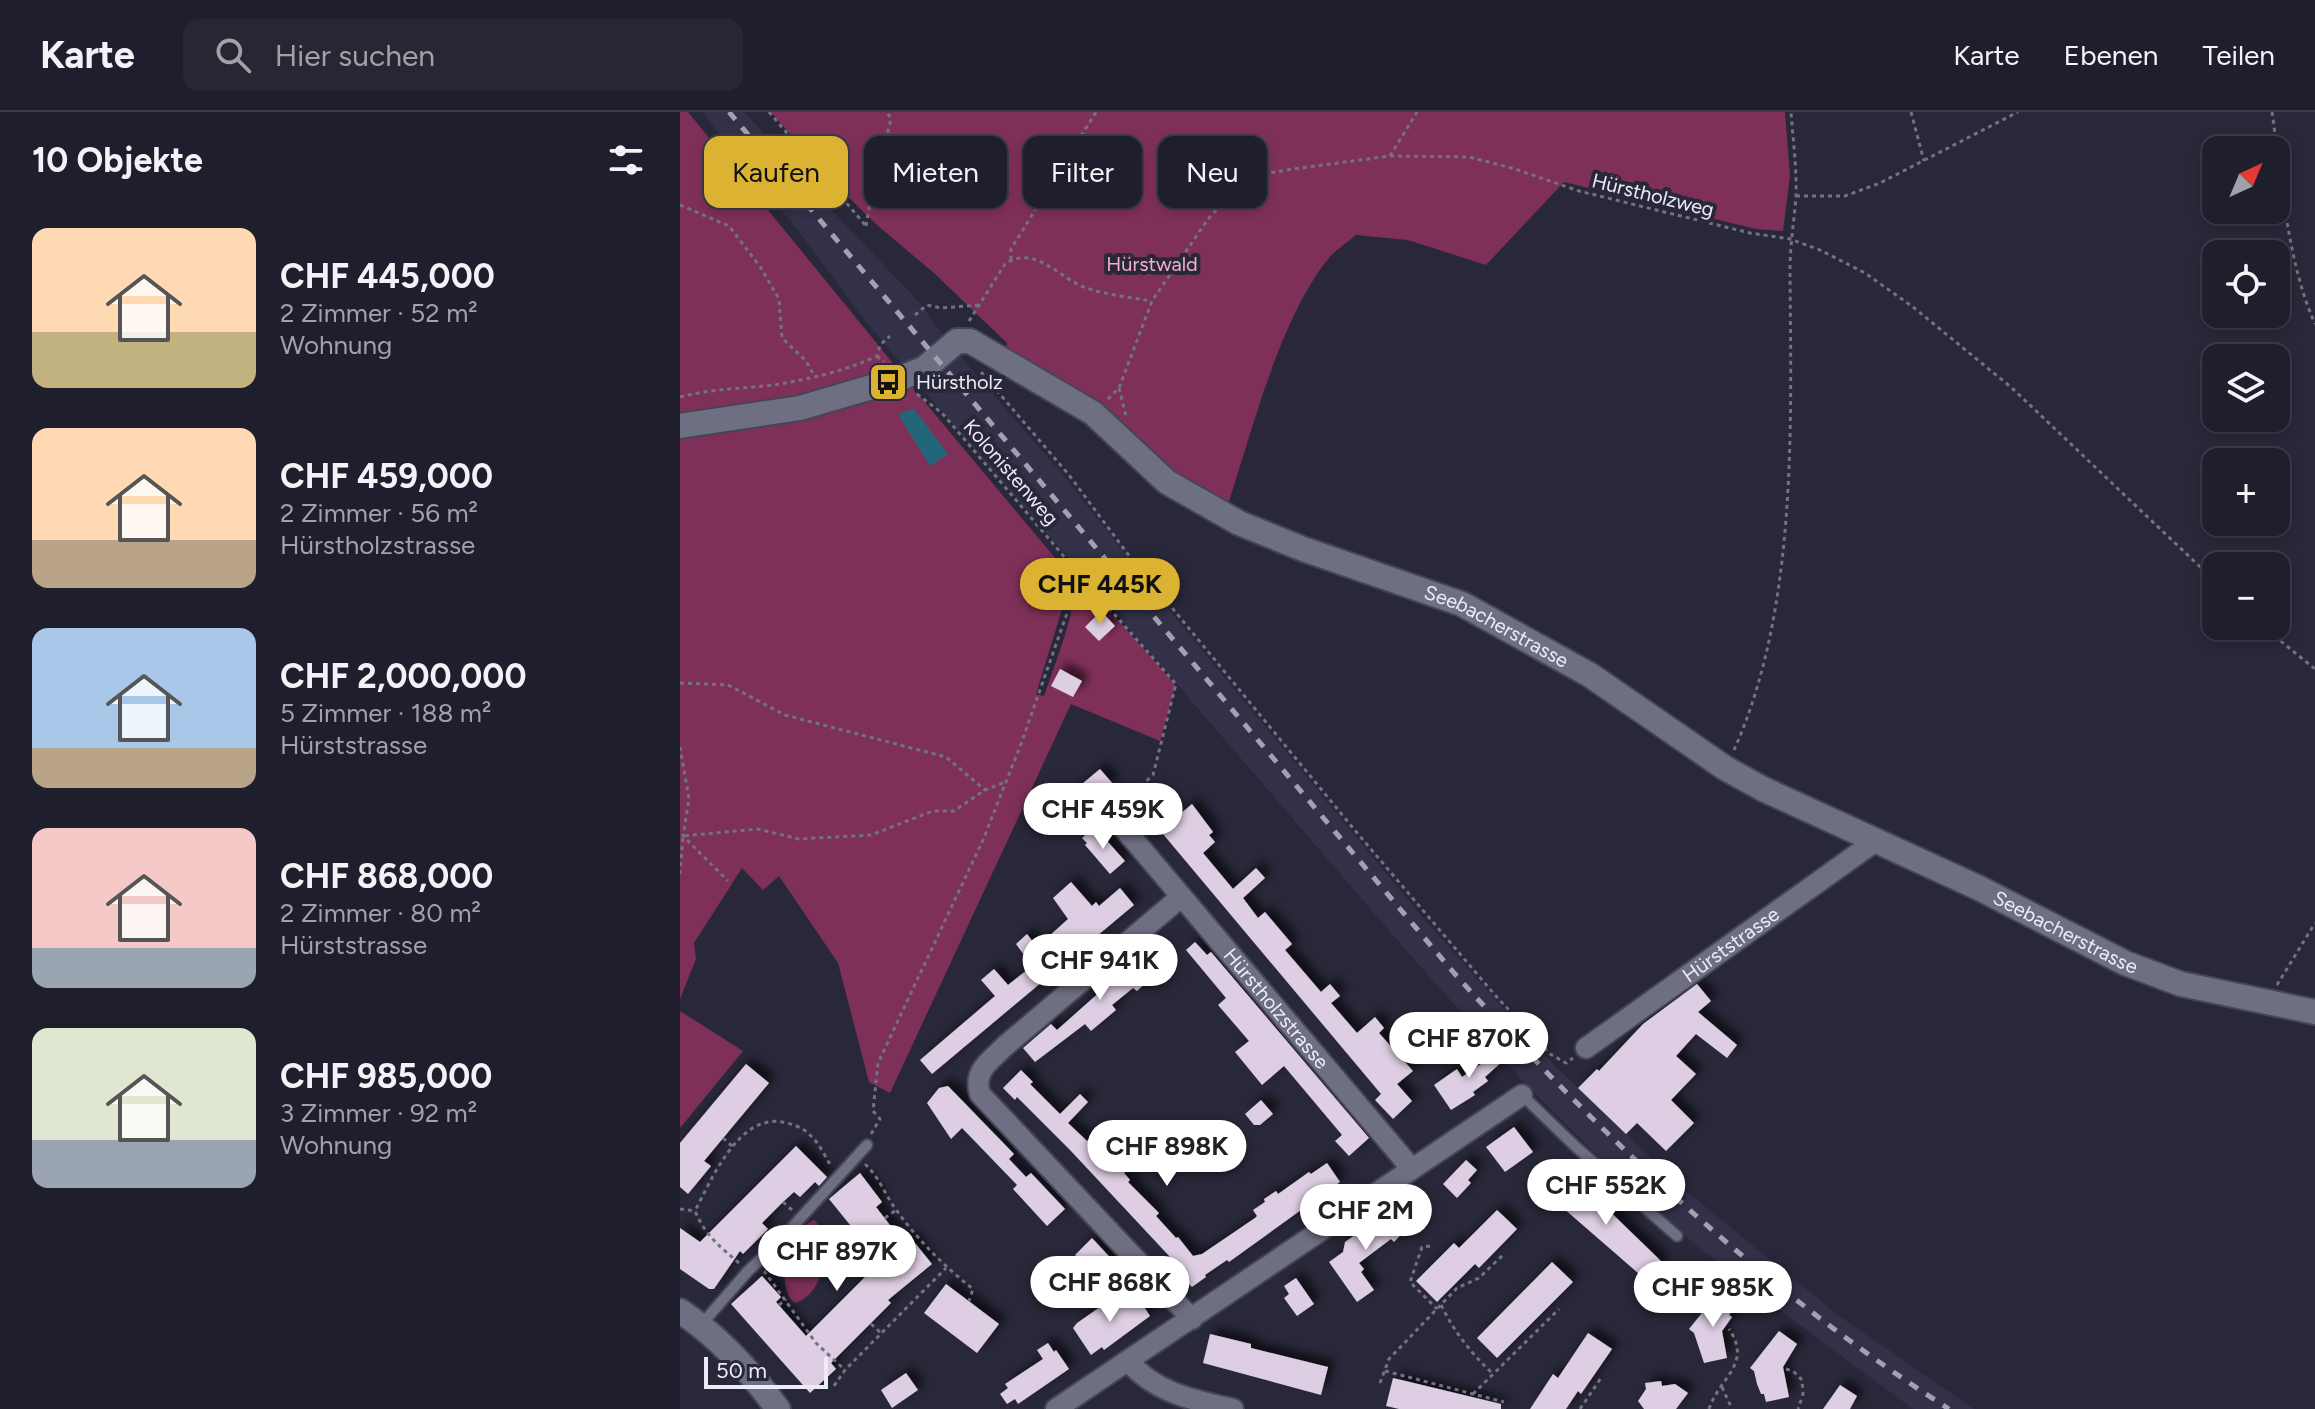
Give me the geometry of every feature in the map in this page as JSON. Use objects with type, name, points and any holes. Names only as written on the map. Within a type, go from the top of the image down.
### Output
[{"type":"street","name":"Seebacherstrasse","points":[[957,341],[970,341],[991,352],[1093,413],[1167,482],[1239,523],[1303,549],[1462,604],[1590,675],[1725,768],[1763,789],[1979,888],[2125,963],[2181,984],[2315,1012]]},
{"type":"street","points":[[680,426],[800,408],[899,379],[925,368],[957,341]]},
{"type":"street","name":"Hürstholzstrasse","points":[[1111,813],[1412,1169]]},
{"type":"street","name":"Hürststrasse","points":[[1586,1048],[1877,840]]},
{"type":"street","points":[[1181,897],[1005,1046],[980,1072],[976,1082],[980,1094],[1192,1319]]},
{"type":"street","points":[[1056,1409],[1522,1095]]},
{"type":"street","points":[[680,1311],[701,1325],[742,1365],[778,1409]]},
{"type":"street","points":[[1129,1362],[1141,1376],[1161,1389],[1233,1409]]},
{"type":"lane","points":[[1522,1095],[1677,1236]]},
{"type":"lane","points":[[701,1325],[867,1145]]},
{"type":"path","points":[[769,112],[866,226],[891,119],[890,112]]},
{"type":"path","points":[[1011,260],[1011,249],[1096,112]]},
{"type":"path","points":[[1390,156],[1417,112]]},
{"type":"path","points":[[1725,768],[1750,712],[1759,681],[1778,579],[1786,505],[1790,239],[1796,196],[1791,112]]},
{"type":"path","points":[[1911,112],[1924,161]]},
{"type":"path","points":[[1796,196],[1845,196],[1880,183],[2018,112]]},
{"type":"path","points":[[2272,112],[2292,239],[2306,304],[2315,324]]},
{"type":"path","name":"Hürstholzweg","points":[[1093,413],[1119,388],[1152,301],[1208,219],[1235,190],[1264,174],[1390,156],[1469,157],[1593,194],[1750,233],[1790,239],[1865,273],[1926,316],[2012,388],[2202,569]]},
{"type":"path","points":[[680,205],[729,226],[761,268],[779,299],[782,338],[806,361],[814,375]]},
{"type":"path","points":[[957,341],[1005,264],[1011,260],[1027,257],[1048,265],[1085,288],[1152,301]]},
{"type":"path","points":[[915,315],[927,305],[941,308],[980,305]]},
{"type":"path","points":[[680,397],[702,391],[780,384],[853,367],[877,356],[880,345],[890,336]]},
{"type":"path","points":[[991,352],[981,371],[1069,475],[1127,553],[1353,828],[1494,994],[1550,1054],[1566,1063],[1586,1048]]},
{"type":"path","name":"Kolonistenweg","points":[[906,390],[917,394],[942,413],[1176,684],[1153,775],[1111,813]]},
{"type":"path","points":[[874,1128],[880,1119],[873,1111],[878,1063],[983,840],[1026,730],[1072,599],[1072,566]]},
{"type":"path","points":[[2279,640],[2315,669]]},
{"type":"path","points":[[680,683],[728,685],[785,715],[946,757],[985,790]]},
{"type":"path","points":[[680,747],[689,799],[680,874]]},
{"type":"path","points":[[683,836],[758,829],[799,839],[871,835],[933,811],[954,811],[985,790],[1005,782]]},
{"type":"path","points":[[683,836],[728,881]]},
{"type":"path","points":[[2267,1001],[2315,923]]},
{"type":"path","points":[[695,1211],[732,1146],[750,1129],[774,1120],[793,1124],[809,1133],[838,1176]]},
{"type":"path","points":[[723,1138],[732,1146]]},
{"type":"path","points":[[856,1156],[878,1175],[896,1210],[946,1268],[973,1289],[969,1301]]},
{"type":"path","points":[[680,1209],[695,1211]]},
{"type":"path","points":[[885,1218],[896,1210]]},
{"type":"path","points":[[695,1211],[702,1229],[748,1271]]},
{"type":"path","points":[[707,1246],[712,1240]]},
{"type":"path","points":[[1430,1246],[1422,1247],[1410,1282],[1437,1309]]},
{"type":"path","points":[[1380,1383],[1389,1359],[1457,1288],[1479,1278],[1503,1255]]},
{"type":"path","points":[[758,1262],[815,1344],[845,1370]]},
{"type":"path","points":[[834,1386],[845,1370],[946,1268]]},
{"type":"path","points":[[779,1305],[786,1299]]},
{"type":"path","points":[[1441,1305],[1453,1330],[1472,1355],[1493,1374]]},
{"type":"path","points":[[1473,1394],[1559,1309]]},
{"type":"path","points":[[871,1324],[881,1333]]},
{"type":"path","points":[[1709,1409],[1738,1357],[1736,1340],[1729,1329]]},
{"type":"path","points":[[1786,1369],[1802,1380],[1803,1394],[1798,1409]]},
{"type":"path","points":[[1385,1371],[1504,1402]]},
{"type":"path","points":[[1580,1409],[1601,1378]]},
{"type":"path","points":[[1721,1386],[1732,1409]]},
{"type":"shaded area","points":[[702,112],[745,112],[765,136],[721,136]]},
{"type":"shaded area","points":[[780,208],[830,208],[920,303],[944,337],[940,344],[905,368],[862,317]]},
{"type":"shaded area","points":[[960,356],[1063,475],[1188,633],[1424,919],[1553,1064],[1686,1191],[1838,1315],[1974,1409],[1913,1409],[1738,1279],[1652,1209],[1530,1089],[1411,956],[921,387],[928,373]]},
{"type":"green space","points":[[680,112],[688,112],[708,136],[704,136],[704,208],[766,208],[1066,571],[1063,606],[1036,694],[1044,696],[1055,666],[1069,622],[1078,575],[1175,687],[1160,741],[1071,704],[890,1093],[869,1082],[838,963],[779,876],[763,890],[742,868],[694,943],[696,959],[680,999]]},
{"type":"green space","name":"Hürstwald","points":[[771,112],[1785,112],[1790,176],[1783,231],[1756,229],[1564,182],[1486,265],[1408,240],[1356,235],[1328,259],[1295,314],[1268,379],[1226,510],[1005,351],[1007,343],[848,197],[848,136],[792,136]]},
{"type":"green space","points":[[680,1011],[743,1051],[680,1128]]},
{"type":"green space","points":[[814,1220],[824,1240],[823,1266],[813,1290],[794,1303],[785,1283],[787,1258],[798,1235]]},
{"type":"water","points":[[914,409],[948,454],[930,466],[898,414]]},
{"type":"building","points":[[1101,611],[1115,626],[1099,641],[1085,627]]},
{"type":"building","points":[[1060,669],[1082,681],[1073,697],[1051,686]]},
{"type":"building","points":[[1100,769],[1113,784],[1083,808],[1071,793]]},
{"type":"building","points":[[1150,791],[1174,819],[1192,804],[1213,832],[1209,835],[1215,842],[1203,853],[1233,889],[1256,868],[1265,878],[1243,898],[1258,918],[1265,912],[1292,944],[1285,950],[1321,992],[1330,984],[1340,996],[1331,1003],[1357,1033],[1375,1017],[1384,1028],[1379,1033],[1413,1071],[1397,1084],[1412,1101],[1393,1119],[1375,1100],[1381,1094],[1137,803]]},
{"type":"building","points":[[1093,828],[1125,861],[1110,874],[1082,838]]},
{"type":"building","points":[[1071,882],[1092,906],[1096,902],[1099,906],[1120,888],[1134,905],[932,1074],[920,1060],[995,996],[981,980],[994,969],[1008,985],[1032,966],[1016,944],[1027,934],[1037,947],[1068,919],[1053,898]]},
{"type":"building","points":[[1195,942],[1207,955],[1211,952],[1369,1138],[1349,1156],[1335,1141],[1342,1135],[1284,1066],[1262,1085],[1235,1052],[1249,1041],[1218,1005],[1226,998],[1186,950]]},
{"type":"building","points":[[1145,944],[1164,966],[1137,991],[1133,988],[1112,1005],[1116,1010],[1091,1031],[1085,1024],[1035,1062],[1023,1048],[1051,1024],[1057,1030],[1121,973],[1117,969]]},
{"type":"building","points":[[1697,984],[1711,1001],[1698,1012],[1737,1045],[1727,1058],[1696,1034],[1676,1056],[1696,1074],[1671,1100],[1694,1123],[1666,1151],[1637,1123],[1626,1134],[1578,1088],[1597,1069],[1599,1071],[1643,1024]]},
{"type":"building","points":[[1509,1045],[1514,1051],[1485,1077],[1488,1081],[1473,1092],[1475,1095],[1451,1110],[1434,1085],[1457,1069],[1462,1077]]},
{"type":"building","points":[[746,1064],[769,1083],[704,1161],[711,1166],[688,1194],[680,1187],[680,1143]]},
{"type":"building","points":[[1021,1070],[1033,1082],[1030,1084],[1060,1114],[1080,1094],[1088,1102],[1068,1123],[1087,1141],[1099,1129],[1133,1165],[1124,1173],[1130,1180],[1128,1182],[1159,1213],[1156,1216],[1193,1256],[1202,1254],[1255,1218],[1257,1216],[1253,1210],[1265,1202],[1264,1199],[1276,1191],[1278,1194],[1309,1172],[1311,1174],[1327,1163],[1340,1182],[1192,1287],[1181,1277],[1185,1273],[1070,1150],[1017,1097],[1015,1100],[1003,1088]]},
{"type":"building","points":[[948,1086],[1014,1154],[1009,1159],[1026,1177],[1031,1173],[1065,1209],[1047,1226],[1013,1189],[1017,1185],[962,1128],[951,1139],[927,1103],[939,1088]]},
{"type":"building","points":[[1261,1100],[1273,1114],[1260,1125],[1254,1125],[1245,1114]]},
{"type":"building","points":[[1514,1127],[1533,1152],[1505,1172],[1486,1147]]},
{"type":"building","points":[[796,1146],[827,1177],[819,1186],[815,1182],[800,1197],[794,1192],[783,1202],[762,1223],[768,1229],[743,1254],[740,1251],[714,1289],[709,1289],[680,1269],[680,1228],[700,1242]]},
{"type":"building","points":[[1466,1160],[1477,1170],[1468,1180],[1471,1183],[1457,1198],[1443,1184]]},
{"type":"building","points":[[860,1173],[882,1202],[876,1207],[903,1242],[910,1237],[932,1264],[888,1300],[891,1303],[831,1363],[836,1369],[810,1393],[731,1304],[762,1276],[781,1297],[776,1302],[806,1336],[880,1262],[829,1199]]},
{"type":"building","points":[[1566,1175],[1597,1205],[1600,1202],[1663,1263],[1646,1280],[1555,1201],[1549,1192]]},
{"type":"building","points":[[1396,1209],[1411,1224],[1394,1242],[1391,1239],[1359,1263],[1364,1269],[1361,1272],[1374,1290],[1357,1302],[1329,1262],[1343,1252],[1345,1242],[1375,1221],[1380,1225]]},
{"type":"building","points":[[1497,1210],[1517,1229],[1479,1268],[1475,1264],[1437,1302],[1416,1281],[1454,1243],[1459,1248]]},
{"type":"building","points":[[1092,1238],[1117,1265],[1100,1282],[1075,1255]]},
{"type":"building","points":[[1552,1262],[1573,1282],[1497,1358],[1477,1338]]},
{"type":"building","points":[[1296,1278],[1314,1304],[1297,1316],[1284,1298],[1289,1294],[1284,1286]]},
{"type":"building","points":[[946,1284],[999,1324],[977,1353],[924,1313]]},
{"type":"building","points":[[1718,1293],[1736,1305],[1722,1331],[1727,1358],[1704,1363],[1694,1333],[1689,1329]]},
{"type":"building","points":[[1137,1296],[1150,1316],[1104,1350],[1102,1347],[1091,1355],[1073,1328],[1103,1305],[1105,1308],[1127,1297],[1130,1301]]},
{"type":"building","points":[[1779,1331],[1797,1344],[1783,1367],[1789,1397],[1766,1402],[1750,1368]]},
{"type":"building","points":[[1588,1333],[1612,1349],[1581,1394],[1578,1391],[1566,1409],[1530,1409],[1553,1374],[1558,1378]]},
{"type":"building","points":[[1210,1334],[1251,1344],[1251,1348],[1328,1367],[1321,1395],[1203,1363]]},
{"type":"building","points":[[1048,1343],[1069,1369],[1018,1404],[1015,1399],[1007,1404],[1000,1394],[1008,1388],[1005,1384],[1043,1359],[1037,1350]]},
{"type":"building","points":[[906,1373],[918,1390],[892,1408],[881,1390]]},
{"type":"building","points":[[1393,1378],[1501,1404],[1501,1409],[1399,1409],[1386,1406]]},
{"type":"building","points":[[1661,1381],[1662,1386],[1675,1384],[1688,1393],[1676,1409],[1644,1409],[1638,1401],[1646,1389],[1645,1383]]},
{"type":"building","points":[[1840,1385],[1857,1396],[1850,1409],[1823,1409]]},
{"type":"railway","points":[[729,112],[1454,973],[1510,1034],[1626,1151],[1749,1262],[1880,1363],[1949,1409]]},
{"type":"place","name":"Hürstholz","points":[[888,382]]}]
